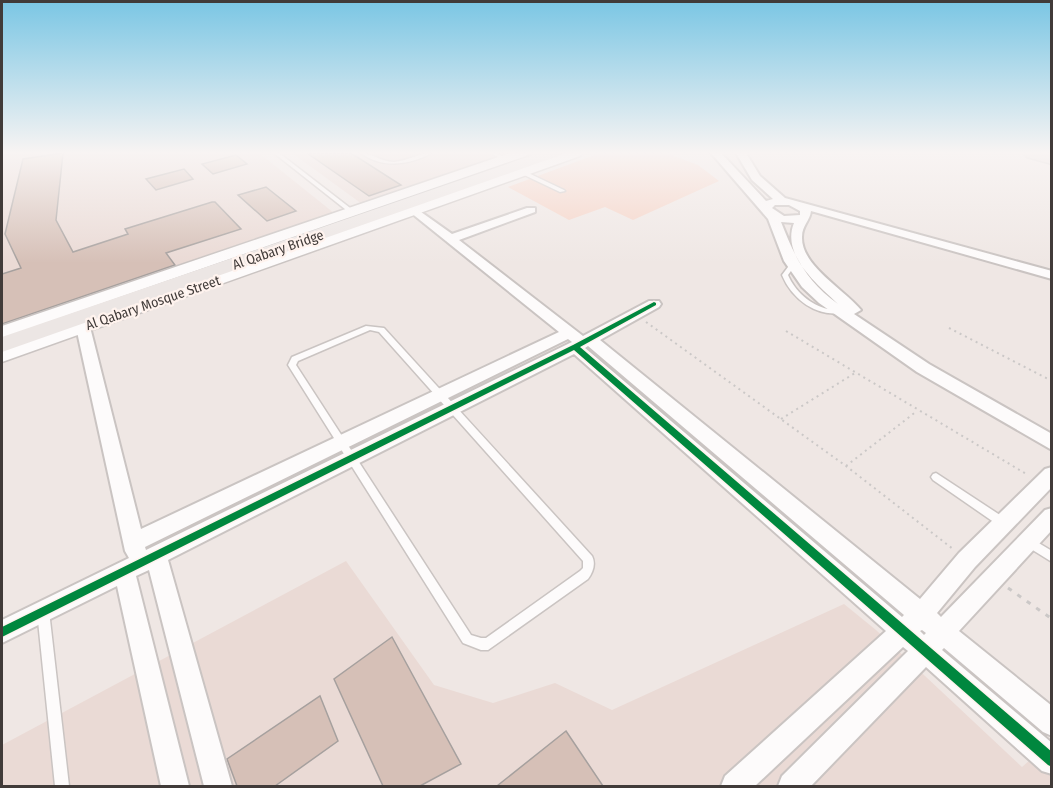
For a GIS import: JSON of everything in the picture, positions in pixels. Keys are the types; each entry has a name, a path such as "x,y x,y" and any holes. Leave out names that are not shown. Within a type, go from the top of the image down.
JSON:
{"main road":[{"name":"Al Qabary Bridge","path":"2,338 431,190"},
{"name":"Al Qabary Bridge","path":"2,345 447,190"}],"street":[{"name":"Al Qabary Mosque Street","path":"2,332 410,190"},
{"name":"Al Qabary Mosque Street","path":"2,356 471,190"},
{"path":"749,190 774,218 783,247 815,292 923,368 1052,443"},
{"path":"769,190 782,201"},
{"path":"767,210 770,203 782,201 796,204 986,261 1052,286"},
{"path":"796,204 806,210 796,235 800,251 833,291 854,310 897,339 1052,431"},
{"path":"414,210 579,341 911,623 925,651 1052,761"},
{"path":"450,239 531,210"},
{"path":"767,210 784,219 804,217 1052,275"},
{"path":"2,632 139,563 346,450 445,401 579,341 654,304"},
{"path":"83,327 139,563 175,786"},
{"path":"134,542 346,450"},
{"path":"735,786 911,623 1002,522 1047,479"},
{"path":"792,786 925,651 1052,516"},
{"path":"139,563 218,786"},
{"path":"911,623 942,632 1052,723"}],"lane":[{"path":"323,190 352,212"},
{"path":"369,328 377,329 588,559 590,565 584,574 488,644 467,639 346,450 292,365 295,359 369,328"},
{"path":"936,477 1002,522"},
{"path":"1028,541 1052,557"},
{"path":"43,611 62,786"}],"path":[{"path":"635,314 846,466 967,560"},
{"path":"949,328 1052,381"},
{"path":"786,331 917,410 1047,479"},
{"path":"780,419 855,373"},
{"path":"846,466 917,410"},
{"path":"993,577 1052,619"}],"shaded area":[{"path":"2,190 305,190 334,213 2,326"},
{"path":"342,190 404,190 362,204"},
{"path":"513,190 700,190 633,220 605,207 569,220"},
{"path":"346,561 434,685 493,703 555,683 612,710 844,604 876,630 1022,767 1031,759 1052,777 1051,786 2,786 2,745"}],"building":[{"path":"16,190 59,190 56,220 73,252 128,234 125,229 212,202 215,202 241,229 166,253 175,265 2,324 2,274 21,268 5,234"},
{"path":"256,190 269,190 296,211 267,221 238,195"},
{"path":"360,190 387,190 369,196"},
{"path":"392,637 461,764 420,786 383,786 334,679"},
{"path":"320,696 338,741 275,786 237,786 227,759"},
{"path":"566,731 603,786 497,786"}],"cycle path":[{"path":"2,632 575,347 654,304"},
{"path":"575,347 1052,761"}]}
